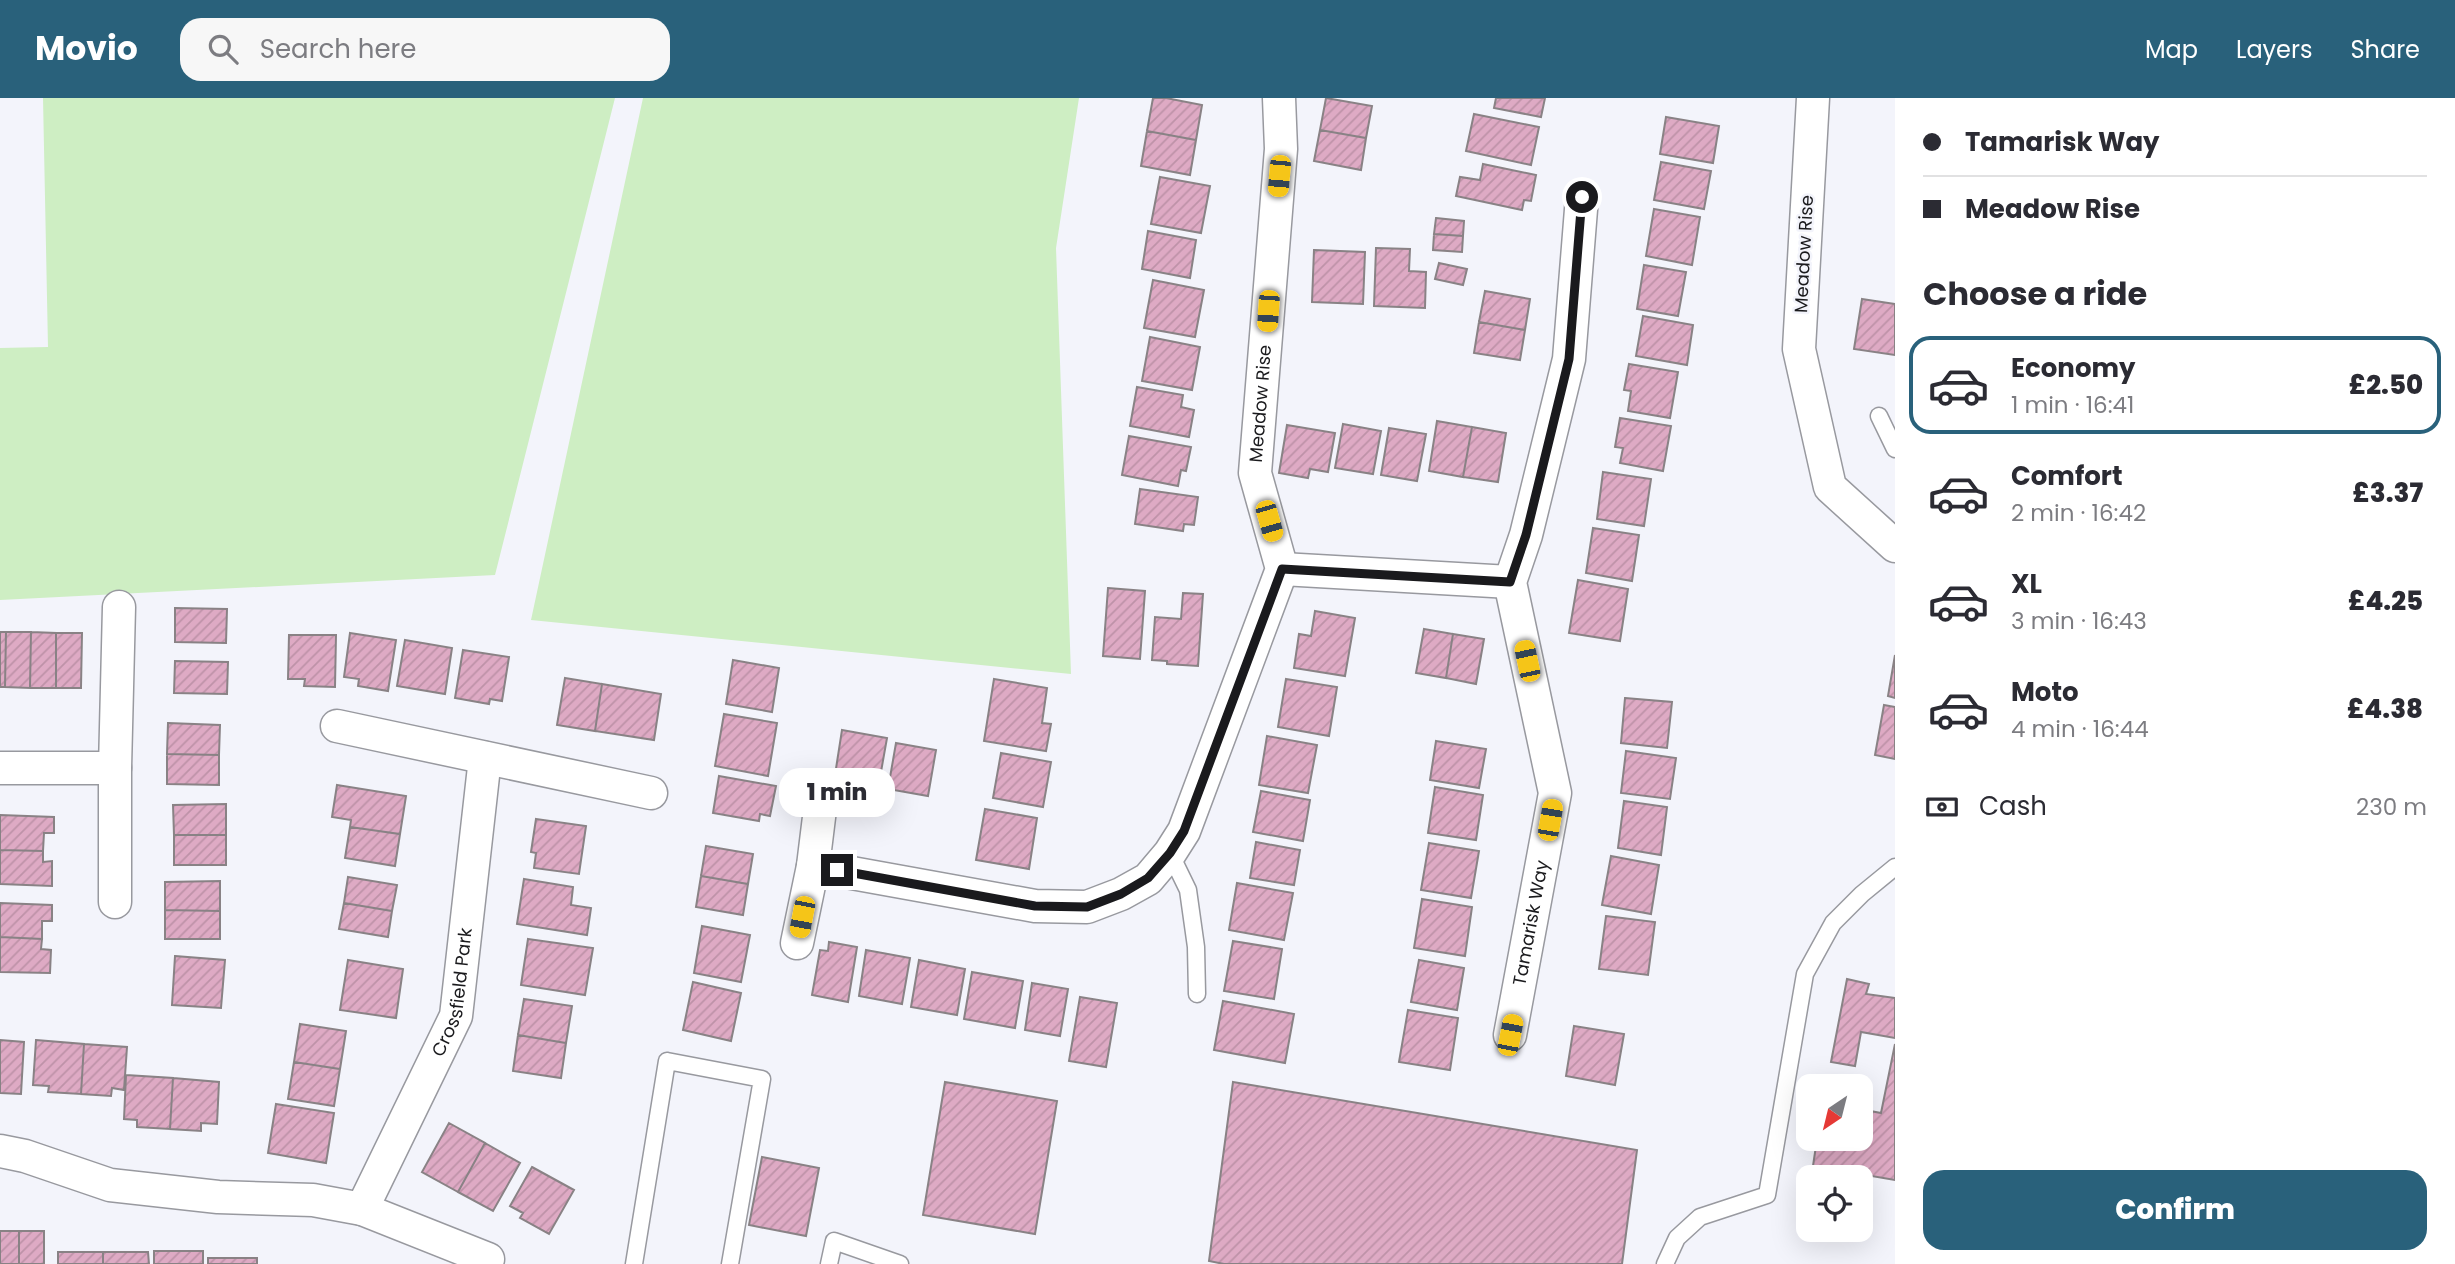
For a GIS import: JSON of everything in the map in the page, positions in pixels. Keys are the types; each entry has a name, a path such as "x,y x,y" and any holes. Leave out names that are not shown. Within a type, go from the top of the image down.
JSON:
{"street":[{"name":"Meadow Rise","path":"1279,98 1281,149 1255,473 1282,569"},
{"name":"Meadow Rise","path":"1813,98 1799,349 1830,486 1895,546"},
{"path":"813,866 1035,906 1087,907 1121,894 1148,878 1170,853 1184,831 1282,569 1510,582 1526,535 1569,359 1582,197"},
{"name":"Tamarisk Way","path":"1510,582 1555,793 1510,1035"},
{"path":"115,902 119,607"},
{"path":"337,726 651,793"},
{"name":"Crossfield Park","path":"362,1209 456,1016 485,758"},
{"path":"0,768 115,768"},
{"path":"797,943 813,866 821,801"},
{"path":"0,1151 25,1156 110,1185 218,1197 313,1200 362,1209 488,1259"}],"lane":[{"path":"1879,416 1895,449"},
{"path":"1170,853 1188,890 1196,947 1197,994"},
{"path":"1665,1264 1677,1238 1700,1217 1766,1195 1805,974 1833,923 1895,867"},
{"path":"634,1264 667,1061 762,1079 730,1264"},
{"path":"829,1264 834,1241 900,1264"}],"green space":[{"path":"43,98 615,98 495,575 0,600 0,348 48,347"},
{"path":"643,98 1079,98 1056,248 1071,674 531,620"}],"building":[{"path":"1153,98 1202,105 1196,140 1147,131"},
{"path":"1326,98 1372,106 1366,138 1320,130"},
{"path":"1496,98 1545,98 1541,117 1494,108"},
{"path":"1474,114 1539,127 1531,165 1466,151"},
{"path":"1666,117 1719,126 1713,163 1660,154"},
{"path":"1320,130 1366,138 1361,170 1314,161"},
{"path":"1147,131 1196,140 1190,175 1141,166"},
{"path":"1661,162 1711,171 1704,209 1654,200"},
{"path":"1483,164 1536,175 1531,201 1524,200 1522,210 1456,196 1460,177 1480,180"},
{"path":"1160,177 1210,186 1201,233 1151,224"},
{"path":"1654,209 1700,217 1692,265 1646,256"},
{"path":"1436,218 1464,221 1463,236 1434,234"},
{"path":"1148,231 1196,240 1190,278 1142,269"},
{"path":"1434,234 1463,236 1462,252 1433,250"},
{"path":"1376,248 1410,249 1409,271 1426,272 1425,308 1374,306"},
{"path":"1314,250 1365,252 1363,304 1312,302"},
{"path":"1439,263 1467,269 1463,285 1435,279"},
{"path":"1644,265 1686,272 1678,316 1637,309"},
{"path":"1153,280 1204,290 1195,337 1144,328"},
{"path":"1485,291 1530,299 1525,330 1479,322"},
{"path":"1862,299 1895,304 1895,355 1854,349"},
{"path":"1643,316 1693,325 1687,365 1636,356"},
{"path":"1479,322 1525,330 1520,360 1474,353"},
{"path":"1150,337 1200,347 1192,390 1142,381"},
{"path":"1629,364 1678,372 1670,418 1628,411 1631,391 1624,390"},
{"path":"1137,387 1183,395 1181,407 1194,410 1189,437 1130,426"},
{"path":"1620,418 1671,426 1663,471 1620,463 1623,448 1615,447"},
{"path":"1437,421 1472,427 1463,477 1429,471"},
{"path":"1343,424 1381,431 1373,474 1335,468"},
{"path":"1287,425 1335,433 1328,472 1310,469 1308,478 1279,473"},
{"path":"1472,427 1506,433 1498,482 1463,477"},
{"path":"1389,428 1426,434 1417,481 1381,475"},
{"path":"1129,436 1191,447 1186,471 1181,470 1178,486 1122,475"},
{"path":"1603,472 1651,479 1644,526 1597,519"},
{"path":"1140,489 1198,497 1194,525 1184,524 1183,531 1135,524"},
{"path":"1593,528 1639,535 1632,581 1586,573"},
{"path":"1578,580 1628,589 1620,641 1569,633"},
{"path":"1108,588 1145,591 1140,659 1103,656"},
{"path":"1183,593 1203,594 1198,666 1152,660 1155,617 1181,619"},
{"path":"175,608 227,609 226,643 175,642"},
{"path":"1315,611 1355,618 1345,676 1294,668 1299,634 1311,636"},
{"path":"1424,629 1453,634 1446,678 1416,673"},
{"path":"0,632 6,632 5,687 0,687"},
{"path":"6,632 31,632 30,688 5,687"},
{"path":"31,632 56,633 56,688 30,688"},
{"path":"56,633 82,633 81,688 56,688"},
{"path":"350,633 396,640 388,691 358,686 359,679 344,677"},
{"path":"1453,634 1484,639 1476,684 1446,678"},
{"path":"289,635 336,635 335,687 304,686 305,679 288,679"},
{"path":"405,640 452,648 445,694 397,686"},
{"path":"463,650 509,657 502,701 490,699 489,704 455,698"},
{"path":"1895,655 1895,698 1888,696"},
{"path":"733,660 779,668 772,712 726,704"},
{"path":"175,661 228,662 227,694 174,693"},
{"path":"565,678 602,684 595,731 557,725"},
{"path":"994,679 1047,688 1042,723 1051,724 1046,751 984,741"},
{"path":"1286,679 1337,687 1329,736 1278,727"},
{"path":"602,684 661,694 654,740 595,731"},
{"path":"1625,698 1672,702 1667,748 1621,743"},
{"path":"1884,705 1895,707 1895,759 1875,755"},
{"path":"724,714 777,723 768,776 715,766"},
{"path":"168,723 220,725 219,755 167,754"},
{"path":"842,730 887,738 879,783 835,775"},
{"path":"1267,736 1317,745 1308,793 1259,785"},
{"path":"1436,741 1486,749 1479,788 1430,780"},
{"path":"896,743 936,750 928,796 888,789"},
{"path":"1626,751 1676,758 1670,799 1621,793"},
{"path":"1001,753 1051,762 1043,807 993,798"},
{"path":"167,754 219,755 219,785 167,784"},
{"path":"719,776 776,786 770,816 760,814 759,821 713,813"},
{"path":"337,785 406,796 400,834 350,827 351,820 332,817"},
{"path":"1435,787 1483,795 1476,840 1428,833"},
{"path":"1261,791 1310,800 1303,841 1253,832"},
{"path":"1624,801 1667,807 1661,855 1618,848"},
{"path":"226,804 226,835 174,835 173,805"},
{"path":"985,809 1037,818 1029,869 976,860"},
{"path":"0,815 54,817 54,833 44,833 43,851 0,850"},
{"path":"536,819 586,826 579,874 534,868 536,853 531,852"},
{"path":"350,827 400,834 395,866 345,858"},
{"path":"174,835 226,835 226,865 174,865"},
{"path":"1256,842 1300,850 1294,885 1250,878"},
{"path":"1429,843 1479,851 1471,898 1421,890"},
{"path":"706,846 753,854 748,884 701,876"},
{"path":"0,850 43,851 43,862 52,861 52,886 0,884"},
{"path":"1611,856 1659,865 1651,914 1602,905"},
{"path":"701,876 748,884 743,915 696,907"},
{"path":"348,877 397,885 392,911 344,903"},
{"path":"524,879 573,887 571,905 591,908 587,935 517,924"},
{"path":"220,881 220,911 165,910 165,882"},
{"path":"1237,883 1293,893 1284,940 1229,930"},
{"path":"1422,899 1472,907 1465,956 1414,948"},
{"path":"0,903 52,905 52,921 42,921 42,939 0,937"},
{"path":"344,903 392,911 388,937 339,929"},
{"path":"165,910 220,911 220,939 165,939"},
{"path":"1606,916 1655,922 1648,975 1599,969"},
{"path":"702,926 750,935 741,982 694,973"},
{"path":"0,937 42,939 41,949 51,950 50,973 0,972"},
{"path":"528,939 593,948 585,995 521,985"},
{"path":"1233,941 1282,949 1274,999 1224,991"},
{"path":"829,942 857,947 848,1002 812,995 820,950 828,951"},
{"path":"866,950 910,958 902,1004 859,996"},
{"path":"175,956 225,960 221,1008 172,1005"},
{"path":"348,960 403,969 396,1018 340,1010"},
{"path":"919,960 965,969 957,1015 911,1007"},
{"path":"1419,960 1464,968 1457,1010 1411,1002"},
{"path":"972,972 1023,981 1015,1028 964,1019"},
{"path":"1847,979 1869,984 1866,994 1895,998 1895,1038 1861,1032 1855,1066 1831,1062"},
{"path":"693,982 741,993 731,1041 683,1030"},
{"path":"1032,983 1068,989 1060,1036 1025,1030"},
{"path":"1080,997 1117,1003 1106,1067 1069,1061"},
{"path":"524,999 572,1006 566,1043 518,1035"},
{"path":"1223,1001 1294,1014 1285,1063 1214,1050"},
{"path":"1408,1010 1458,1018 1450,1070 1399,1062"},
{"path":"300,1024 346,1031 340,1069 294,1062"},
{"path":"1574,1026 1624,1034 1615,1085 1566,1076"},
{"path":"518,1035 566,1043 561,1078 513,1071"},
{"path":"0,1040 24,1042 21,1094 0,1093"},
{"path":"36,1040 84,1044 81,1094 48,1092 49,1086 33,1085"},
{"path":"84,1044 127,1047 124,1090 112,1088 111,1096 81,1094"},
{"path":"1895,1044 1895,1180 1873,1176 1873,1165 1813,1165 1815,1152 1872,1152 1873,1111 1881,1113"},
{"path":"294,1062 340,1069 334,1106 288,1099"},
{"path":"126,1075 173,1078 170,1129 137,1127 137,1120 124,1119"},
{"path":"173,1078 219,1082 217,1124 201,1123 201,1131 170,1129"},
{"path":"945,1082 1057,1101 1035,1234 923,1215"},
{"path":"1233,1082 1637,1150 1622,1264 1224,1264 1209,1261"},
{"path":"276,1104 334,1113 326,1163 268,1153"},
{"path":"449,1123 485,1143 458,1192 422,1172"},
{"path":"485,1143 520,1163 493,1211 458,1192"},
{"path":"762,1157 819,1168 806,1236 749,1225"},
{"path":"532,1167 574,1190 549,1234 520,1218 523,1213 510,1206"},
{"path":"0,1231 19,1231 19,1264 0,1264"},
{"path":"19,1231 44,1231 44,1264 19,1264"},
{"path":"154,1251 203,1251 203,1264 154,1264"},
{"path":"58,1252 103,1252 103,1264 58,1264"},
{"path":"103,1252 148,1252 149,1264 103,1264"},
{"path":"208,1258 257,1258 257,1264 208,1264"}],"route":[{"path":"837,870 1035,906 1087,907 1121,894 1148,878 1170,853 1184,831 1282,569 1510,582 1526,535 1569,359 1582,197"}]}
